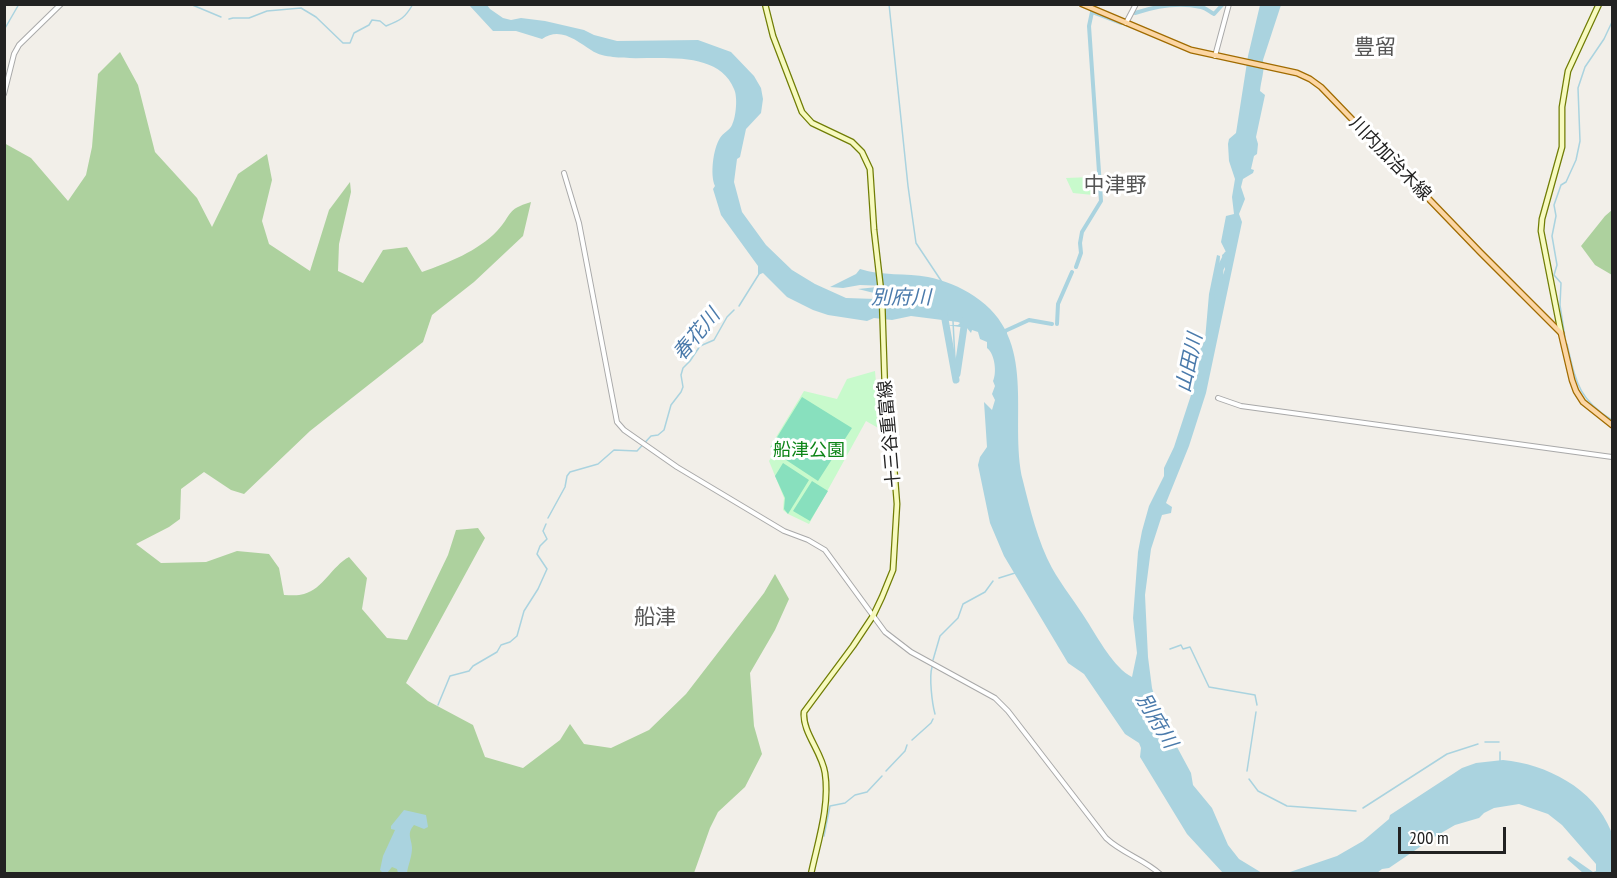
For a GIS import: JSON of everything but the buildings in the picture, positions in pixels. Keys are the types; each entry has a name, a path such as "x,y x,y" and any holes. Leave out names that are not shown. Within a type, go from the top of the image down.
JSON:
{"main road":[{"name":"十三谷重富線","path":"765,4 772,36 802,112 821,128 852,142 868,162 872,181 883,324 885,391 891,428 897,519 893,570 873,616 804,712 804,722 825,773 825,803 811,873"},
{"name":"川内加治木線","path":"1082,4 1191,50 1281,69 1310,79 1321,87 1480,252 1562,333"},
{"path":"1599,4 1568,71 1562,107 1562,147 1542,219 1541,231 1576,391 1582,402 1612,425"}],"street":[{"path":"4,94 18,45 61,4"},
{"path":"1126,23 1136,4"},
{"path":"1215,56 1229,4"},
{"path":"564,173 581,232 617,422 638,442 677,468 784,531 825,550 885,632 900,645 995,698 1020,726 1106,838 1126,854 1160,873"},
{"path":"1218,398 1241,406 1612,457"}],"green space":[{"path":"120,52 138,85 155,152 197,198 212,227 238,174 267,154 272,180 262,221 269,244 310,271 329,210 350,182 351,192 339,244 338,271 363,283 383,250 407,247 422,272 481,245 497,231 513,210 531,202 523,236 474,282 432,315 423,342 310,431 244,494 231,490 204,472 181,489 180,519 136,544 161,563 206,562 237,551 269,554 279,568 284,595 299,595 311,591 349,557 367,578 362,609 387,638 407,640 448,555 456,530 478,528 485,538 406,683 428,701 473,725 485,757 523,768 560,740 570,724 584,744 611,748 649,730 686,694 764,593 775,574 789,599 775,630 750,673 754,726 762,754 745,787 718,812 694,873 5,873 4,143 31,158 68,201 86,175 92,147 98,74"},
{"path":"1092,177 1093,195 1073,193 1066,178"},
{"path":"1612,210 1612,275 1595,265 1581,246"},
{"name":"船津公園","path":"875,371 880,429 866,421 809,524 788,514 783,510 784,498 769,461 774,453 770,447 804,391 837,399 847,379"},
{"path":"802,397 852,428 818,481 774,452 771,447"},
{"path":"783,463 809,480 788,514 784,509 785,498 775,476"},
{"path":"812,481 828,491 810,521 793,511"}],"water":[{"path":"469,5 487,5 503,18 511,20 521,18 545,21 617,41 698,40 731,52 754,76 761,88 763,99 761,113 746,129 740,157 737,159 734,182 742,212 766,245 792,270 815,284 846,298 876,299 874,293 858,289 887,286 830,287 856,274 860,269 877,273 928,277 946,282 974,296 994,314 1007,334 1015,357 1018,381 1019,457 1035,525 1047,558 1107,652 1125,673 1132,677 1137,653 1133,618 1138,552 1142,531 1149,506 1164,476 1164,468 1174,447 1192,392 1198,354 1205,340 1209,294 1217,255 1220,256 1218,289 1225,269 1222,255 1226,252 1221,242 1226,216 1234,214 1232,197 1235,179 1229,161 1228,144 1229,139 1236,133 1248,56 1260,5 1281,5 1263,60 1260,91 1265,95 1256,137 1257,154 1254,156 1251,169 1254,170 1253,173 1243,179 1241,187 1245,199 1239,214 1242,222 1206,393 1189,446 1166,503 1172,507 1171,513 1162,515 1151,549 1145,595 1148,657 1157,705 1167,718 1177,747 1191,773 1193,785 1212,808 1228,845 1239,859 1262,873 1223,873 1187,834 1140,757 1139,743 1125,734 1084,674 1068,663 1004,556 990,523 978,465 987,447 984,402 992,410 995,400 992,394 995,386 993,381 995,373 987,342 980,339 978,332 972,330 971,333 967,328 946,325 958,325 960,323 958,322 911,316 892,320 874,318 867,321 828,315 787,297 763,273 758,275 758,266 721,215 713,189 715,186 713,181 714,155 720,138 732,125 736,102 734,89 725,75 713,67 698,61 681,59 605,56 562,34 549,35 542,39 516,31 493,31"},
{"path":"1503,760 1519,762 1552,773 1567,781 1593,802 1613,836 1612,873 1583,873 1567,859 1570,856 1593,872 1596,871 1596,864 1562,825 1548,814 1519,804 1494,808 1479,818 1455,825 1389,868 1377,873 1287,873 1337,856 1363,841 1389,819 1390,815 1462,768 1476,763"},
{"path":"404,810 426,815 428,827 424,829 414,825 412,828 410,834 412,851 407,873 398,873 397,869 392,867 387,873 383,873 380,870 383,856 395,830 391,829 391,826"}],"waterway":[{"path":"4,30 19,4"},
{"path":"190,4 221,17"},
{"path":"229,19 249,18 267,11 301,8 316,17 343,43 350,43 354,33 369,25 372,20 380,21 386,26 402,18 413,4"},
{"path":"889,4 916,243 942,282"},
{"path":"1135,13 1160,7 1185,5 1203,8 1214,14 1223,4"},
{"path":"1076,267 1081,253 1082,232 1101,201 1089,26 1092,12 1121,23"},
{"path":"1565,337 1560,305 1561,283 1554,275 1557,265 1552,236 1556,216 1554,205 1561,185 1566,182 1576,160 1580,141 1578,88 1585,67 1604,39 1612,22"},
{"path":"4,73 4,82"},
{"name":"山田川","path":"1218,299 1220,269 1227,255"},
{"path":"1057,324 1058,304 1072,272"},
{"name":"春花川","path":"739,306 759,274"},
{"name":"春花川","path":"548,518 565,487 570,472 598,464 614,450 637,451 651,436 658,435 664,430 671,405 683,387 681,375 683,368 700,346 714,340 727,317 734,310"},
{"name":"別府川","path":"942,314 944,314 956,380"},
{"name":"別府川","path":"957,374 965,320"},
{"path":"1005,335 1005,331 1029,320 1052,324"},
{"name":"別府川","path":"953,321 956,380"},
{"path":"1567,344 1580,388 1591,404 1612,420"},
{"name":"春花川","path":"438,705 450,676 469,671 473,666 497,652 501,645 517,636 524,611 547,569 537,554 540,546 547,539 543,531 546,524"},
{"path":"999,578 1015,573"},
{"path":"933,660 940,636 958,618 963,604 985,592 993,581"},
{"path":"1170,649 1181,645 1183,649 1190,647 1209,687 1255,695 1257,705"},
{"path":"932,667 931,690 935,714"},
{"path":"1247,771 1256,712"},
{"path":"912,740 933,719"},
{"path":"1485,742 1499,742"},
{"path":"1363,808 1447,754 1478,744"},
{"path":"886,771 905,751 907,745"},
{"path":"1500,752 1500,761"},
{"path":"824,836 830,806 845,803 855,795 867,792 882,776"},
{"path":"1249,779 1258,791 1287,806 1356,811"}],"district":[{"name":"豊留","path":"1375,48"},
{"name":"中津野","path":"1115,186"},
{"name":"船津","path":"655,618"}]}
